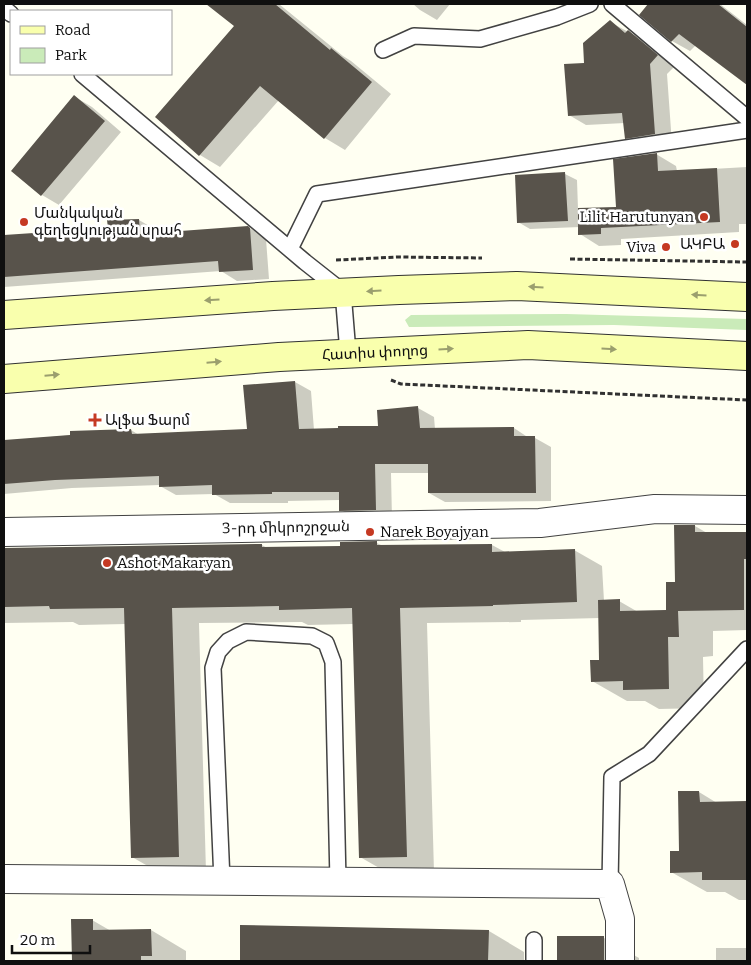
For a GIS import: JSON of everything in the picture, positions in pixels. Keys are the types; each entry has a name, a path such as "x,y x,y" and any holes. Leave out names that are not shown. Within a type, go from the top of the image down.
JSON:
{"main road":[{"path":"4,315 264,296 517,286 747,297"},
{"name":"Հատիս փողոց","path":"4,379 279,357 528,345 747,356"}],"street":[{"name":"3-րդ միկրոշրջան","path":"4,532 540,523 655,509 747,510"},
{"path":"4,879 610,884 620,919 620,961"}],"lane":[{"path":"383,50 414,36 480,39 557,17 590,4"},
{"path":"612,4 747,118"},
{"path":"83,75 343,292 348,353"},
{"path":"290,249 317,194 747,130"},
{"path":"222,881 213,668 218,652 228,641 246,632 312,636 326,643 334,662 338,881"},
{"path":"610,884 612,778 649,754 747,649"},
{"path":"534,940 534,961"}],"path":[{"path":"401,384 747,400"}],"green space":[{"path":"566,314 747,319 747,330 614,325 409,327 405,320 411,315"}],"building":[{"path":"206,4 275,4 372,82 324,139 260,86 199,156 155,117 234,26"},
{"path":"648,4 718,4 747,27 747,85 679,34 671,42 639,15"},
{"path":"610,20 625,33 628,30 658,55 650,64 655,134 625,139 622,113 568,116 564,64 584,63 583,43"},
{"path":"74,95 105,121 41,196 11,171"},
{"path":"657,153 658,171 717,168 720,222 601,228 601,234 578,235 578,208 616,207 613,159"},
{"path":"565,172 568,221 517,223 515,175"},
{"path":"139,219 140,234 248,226 250,228 253,270 219,272 218,261 4,277 4,235 108,228 107,220"},
{"path":"295,381 299,429 338,428 338,426 378,426 377,410 418,406 420,428 514,427 514,436 535,436 536,493 428,493 428,464 375,464 376,510 339,511 339,492 272,492 272,494 212,495 212,485 159,487 159,476 4,484 4,440 70,435 70,431 131,429 132,434 247,429 243,385"},
{"path":"674,525 695,525 695,532 747,532 747,559 744,559 744,610 678,611 679,637 668,637 669,689 623,690 623,681 591,682 590,660 599,660 598,600 620,599 620,611 666,610 666,582 675,582"},
{"path":"377,541 377,545 492,544 492,552 575,549 577,602 400,608 407,857 359,858 352,608 279,610 279,606 172,608 179,857 131,858 124,608 50,609 49,606 4,607 4,548 262,544 262,547 340,546 340,542"},
{"path":"678,791 699,791 700,802 747,801 747,880 702,880 702,872 670,873 670,851 679,851"},
{"path":"71,919 93,919 93,930 151,929 152,956 141,956 141,961 72,961"},
{"path":"240,925 489,930 488,961 240,961"},
{"path":"557,936 604,936 604,961 557,961"}],"place":[{"name":"Lilit Harutunyan","path":"704,217"},
{"name":"Մանկական գեղեցկության սրահ","path":"24,222"},
{"name":"ԱԿԲԱ","path":"735,244"},
{"name":"Viva","path":"666,247"},
{"name":"Ալֆա Ֆարմ","path":"95,420"},
{"name":"Narek Boyajyan","path":"370,532"},
{"name":"Ashot Makaryan","path":"107,563"}]}
